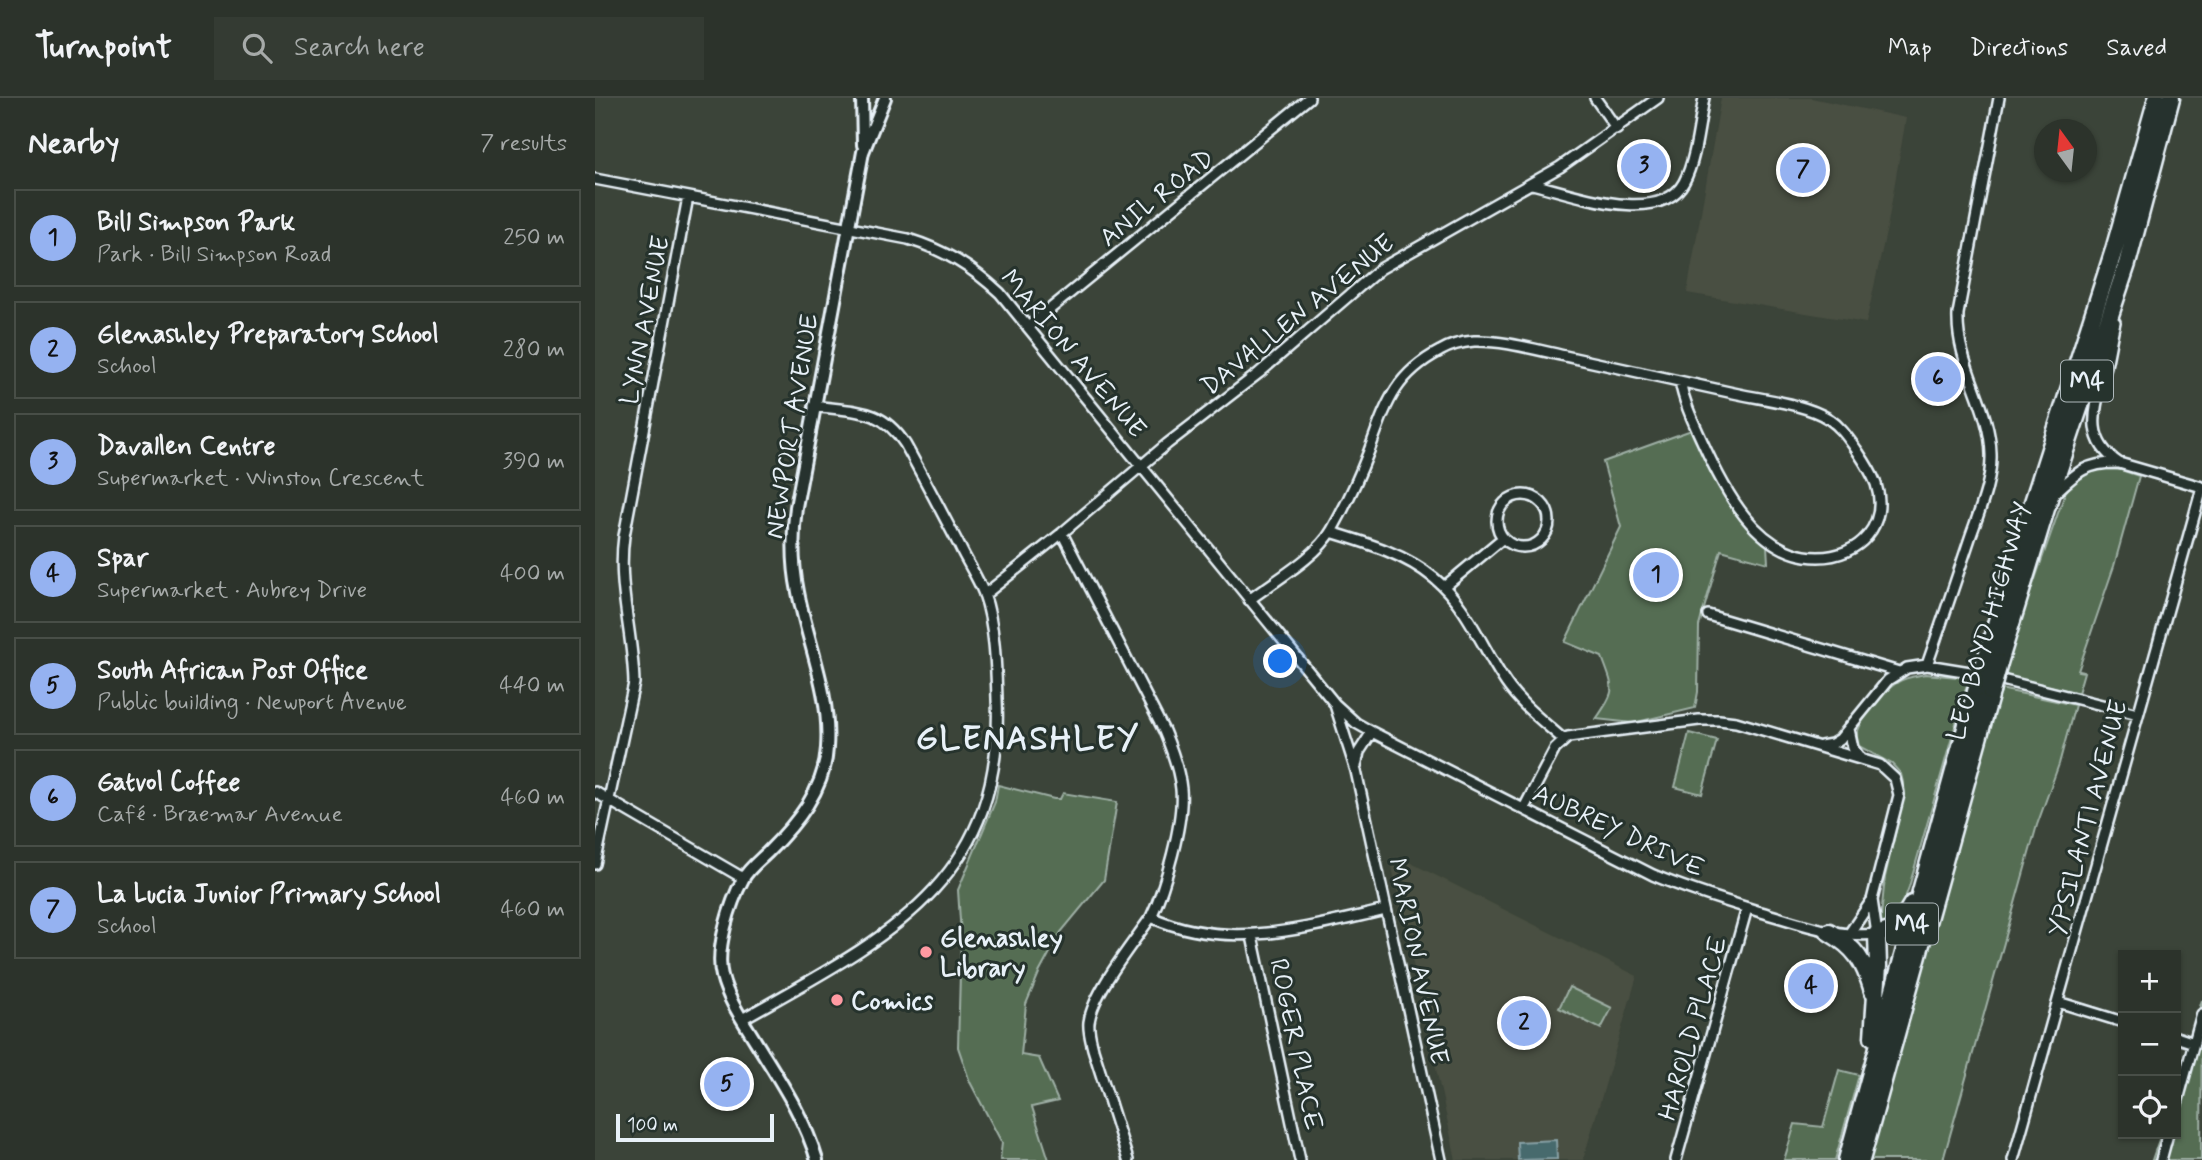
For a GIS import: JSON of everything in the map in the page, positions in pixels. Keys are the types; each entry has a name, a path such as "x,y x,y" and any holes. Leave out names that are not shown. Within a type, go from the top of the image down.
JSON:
{"highway":[{"name":"LEO BOYD HIGHWAY","path":"1993,660 2016,555 2114,250 2157,98"},
{"name":"LEO BOYD HIGHWAY","path":"1847,1160 1922,886 1993,660 2127,264 2171,98"},
{"name":"LEO BOYD HIGHWAY","path":"1861,1160 1984,690"},
{"path":"1864,1101 1875,1021 1877,934 1899,926 1922,886"},
{"path":"1829,932 1847,943 1864,964 1873,991 1875,1021"}],"street":[{"path":"862,98 863,152"},
{"path":"863,152 885,98"},
{"name":"ANIL ROAD","path":"1028,327 1309,98"},
{"path":"1595,98 1617,128"},
{"name":"DAVALLEN AVENUE","path":"984,594 1062,533 1167,444 1259,373 1380,269 1532,184 1658,98"},
{"path":"1927,665 1979,511 1990,468 1989,440 1961,354 1957,329 1999,98"},
{"path":"1532,184 1628,205 1646,205 1665,200 1680,189 1689,173 1702,100"},
{"name":"NEWPORT AVENUE","path":"817,1160 797,1107 743,1019 722,976 720,955 724,928 743,878 792,828 811,799 827,752 825,701 798,593 792,542 814,406 863,152"},
{"name":"MARION AVENUE","path":"595,180 908,239 937,248 982,276 1000,293 1335,704 1356,723"},
{"name":"LYNN AVENUE","path":"595,864 634,683 621,567 624,536 688,197"},
{"path":"2119,463 2099,444 2095,411 2127,264"},
{"path":"1249,600 1316,549 1331,532 1366,458 1388,399 1407,374 1445,348 1474,341 1510,345 1681,381 1812,411 1838,425 1870,469 1877,486 1876,524 1864,541 1844,552 1817,557 1787,549 1756,529 1730,497 1713,467 1686,405 1681,381"},
{"path":"743,1019 895,928 937,888 956,863 972,834 989,793 997,749 995,663 984,594 905,444 894,428 872,415 814,406"},
{"path":"2049,499 2085,467 2106,463 2119,463 2202,487"},
{"name":"YPSILANTI AVENUE","path":"2013,1160 2202,487"},
{"path":"1525,495 1543,504 1549,523 1540,541 1521,547 1503,538 1497,519 1506,501 1525,495"},
{"path":"1331,532 1400,557 1420,568 1444,587 1467,615 1509,687 1530,711 1564,740"},
{"path":"1062,533 1164,731 1175,758 1181,790 1179,823 1163,886 1151,917 1096,1000 1089,1021 1093,1049 1128,1160"},
{"path":"1444,587 1503,538"},
{"path":"1708,615 1899,672"},
{"path":"1819,746 1836,742 1881,687 1899,672 1927,665 1971,672 2138,714"},
{"name":"MARION AVENUE","path":"1335,704 1356,771 1441,1160"},
{"path":"1524,808 1555,748 1564,740 1602,732 1699,720 1736,722 1886,768 1895,779 1899,794 1872,901 1849,934"},
{"name":"AUBREY DRIVE","path":"1356,723 1671,882 1829,932 1877,934"},
{"path":"1849,729 1853,748 1861,759"},
{"path":"1356,771 1359,752 1372,732"},
{"path":"595,792 743,878"},
{"path":"1872,901 1877,934"},
{"name":"HAROLD PLACE","path":"1676,1160 1747,908"},
{"path":"1151,917 1188,929 1252,936 1275,934 1386,910"},
{"name":"ROGER PLACE","path":"1252,936 1300,1160"},
{"path":"2058,1002 2118,1020"},
{"path":"2181,1089 2202,1014"},
{"path":"2181,1039 2194,1043"},
{"path":"2161,1160 2167,1139"}],"shaded area":[{"path":"1721,98 1811,98 1906,118 1888,223 1866,323 1687,293"},
{"path":"1399,857 1637,976 1583,1160 1456,1160 1390,858"}],"green space":[{"path":"1697,428 1743,514 1767,545 1768,563 1721,550 1699,626 1698,692 1695,708 1633,723 1596,719 1611,689 1602,657 1565,642 1621,527 1603,462"},
{"path":"2100,469 2121,470 2139,476 2114,566 2078,671 2084,672 2078,693 2004,675 2065,493 2080,477"},
{"path":"1925,674 1969,678 1905,899 1896,918 1880,926 1885,877 1905,791 1901,774 1892,764 1857,745 1856,738 1863,720 1884,693 1901,680"},
{"path":"2000,689 2075,705 2059,764 2037,825 1943,1160 1869,1160"},
{"path":"1689,733 1717,740 1702,794 1675,787"},
{"path":"998,785 1054,799 1060,799 1063,793 1117,802 1104,880 1061,932 1026,1004 1021,1055 1039,1058 1058,1101 1032,1107 1049,1160 1000,1160 1002,1143 970,1082 958,1047 961,936 958,890 995,802"},
{"path":"1569,987 1612,1008 1601,1029 1559,1008"},
{"path":"2202,1000 2201,1160 2152,1160 2159,1139 2181,1139 2181,1069"},
{"path":"1839,1070 1859,1075 1835,1160 1784,1160 1795,1124 1823,1127"}],"water":[{"path":"1556,1140 1557,1159 1518,1160 1517,1142"}],"place":[{"name":"Davallen Centre","path":"1644,166"},
{"name":"La Lucia Junior Primary School","path":"1803,170"},
{"name":"Gatvol Coffee","path":"1938,379"},
{"name":"Bill Simpson Park","path":"1656,575"},
{"name":"Glenashley Library","path":"926,952"},
{"name":"Spar","path":"1811,986"},
{"name":"Comics","path":"837,1000"},
{"name":"Glenashley Preparatory School","path":"1524,1023"},
{"name":"South African Post Office","path":"727,1084"}],"district":[{"name":"GLENASHLEY","path":"1028,737"}]}
